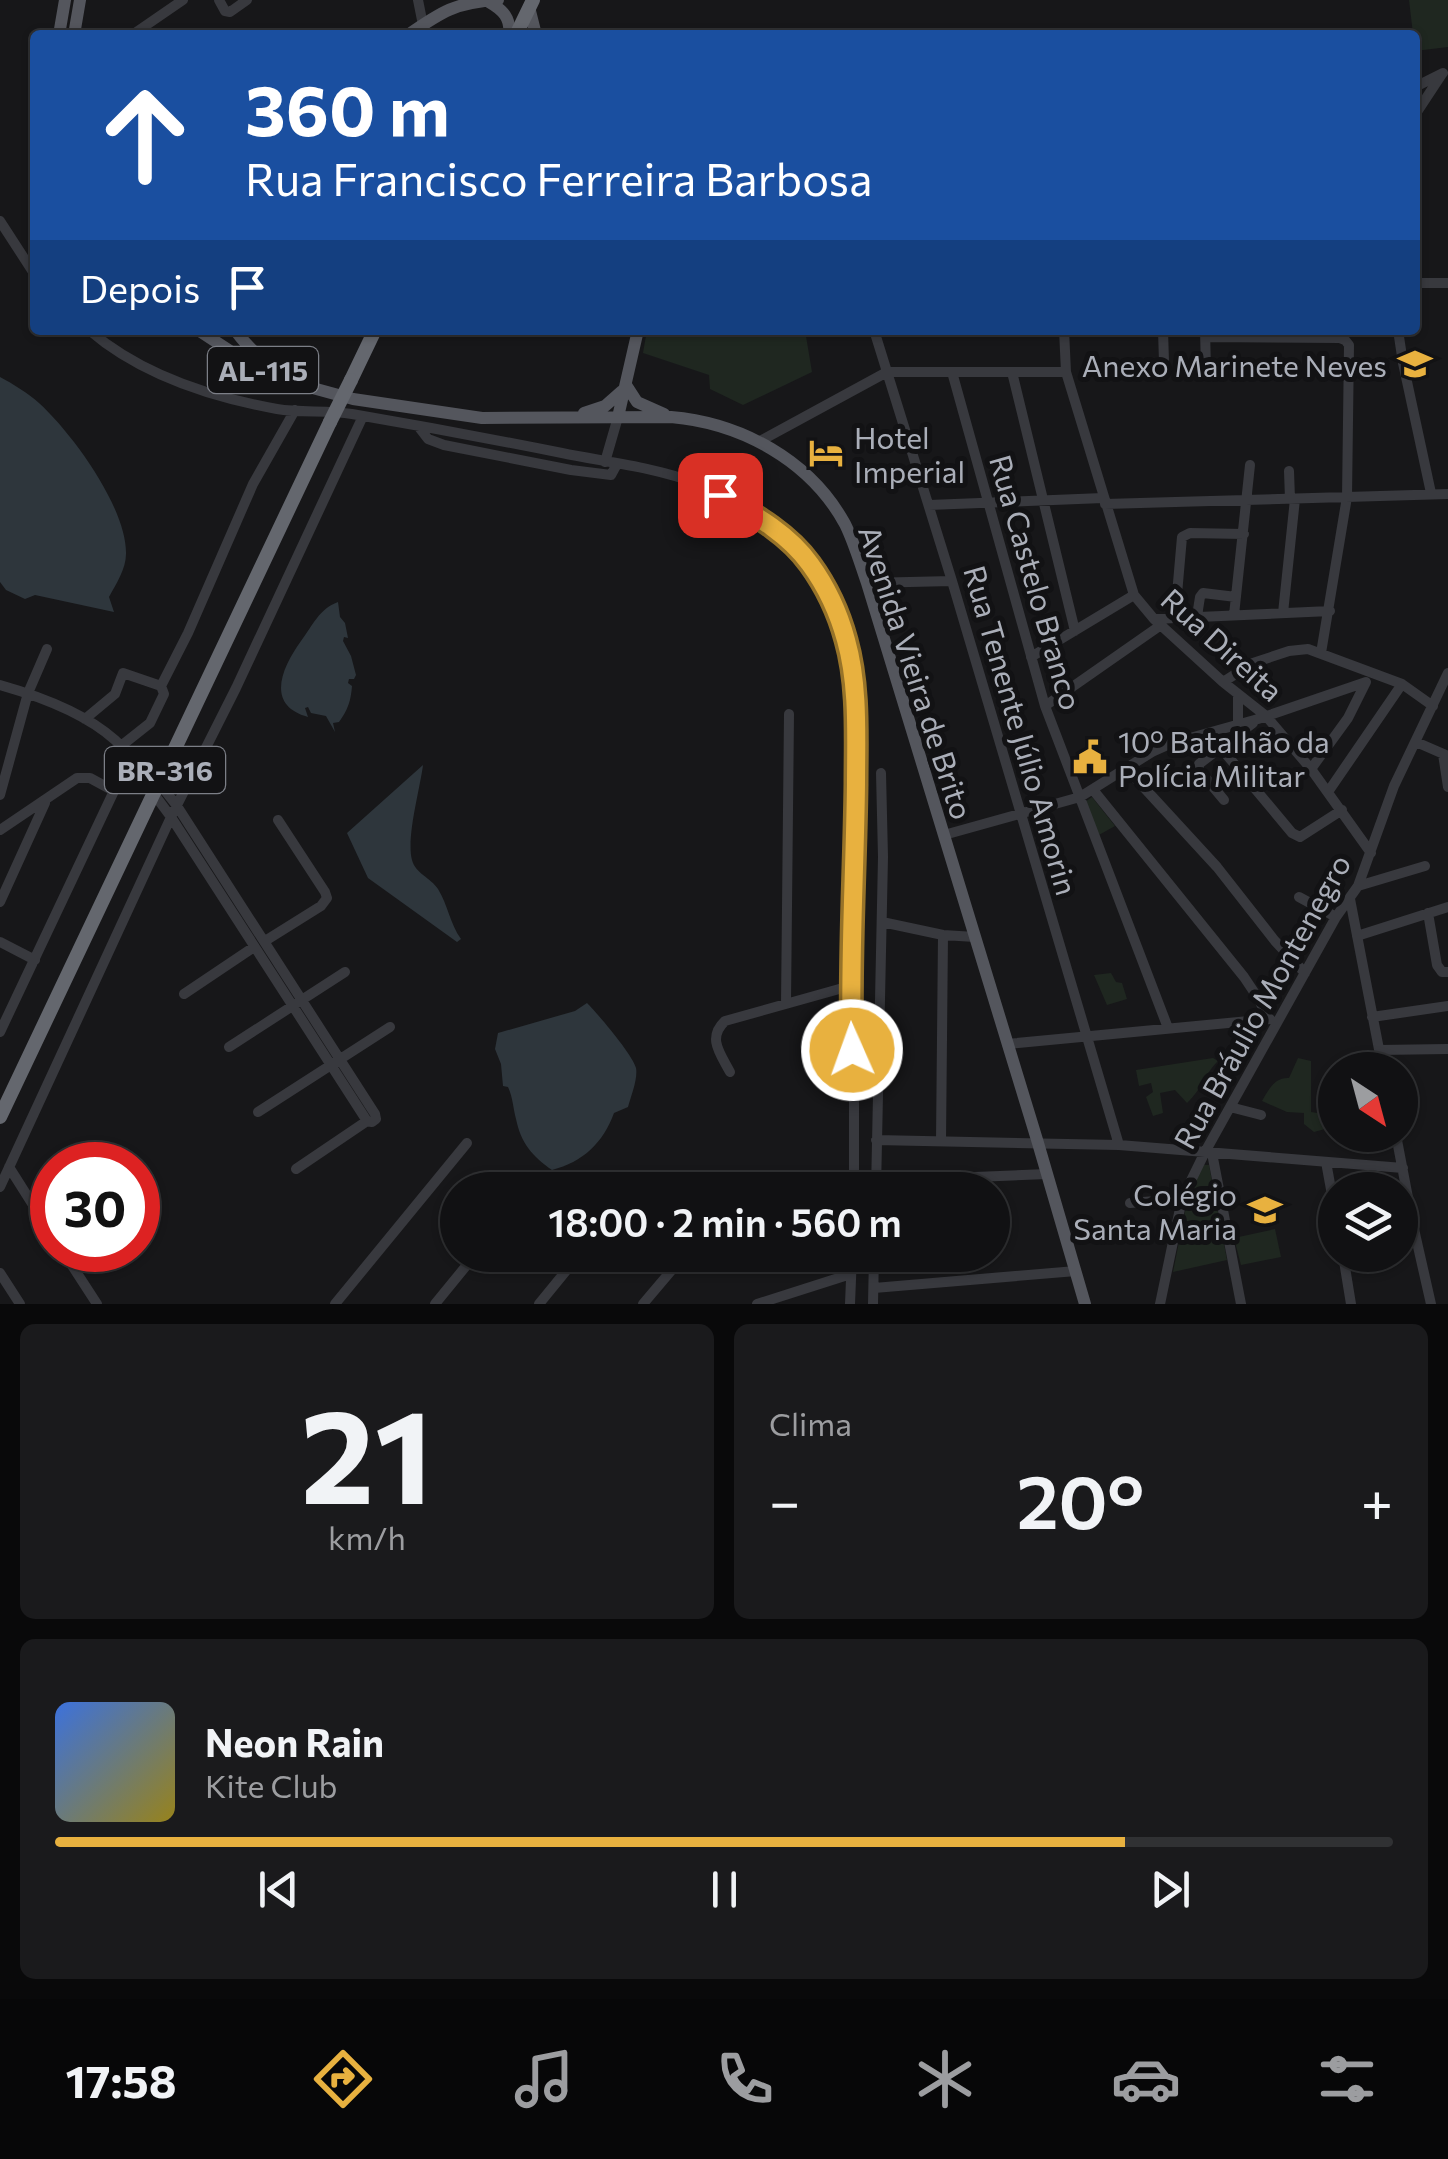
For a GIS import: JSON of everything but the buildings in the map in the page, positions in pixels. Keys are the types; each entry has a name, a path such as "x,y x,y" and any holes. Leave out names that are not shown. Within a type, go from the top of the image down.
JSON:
{"highway":[{"path":"515,30 531,4"},
{"name":"BR-316","path":"0,1117 373,335"}],"main road":[{"path":"61,30 65,0"},
{"path":"75,30 80,0"},
{"path":"486,0 503,11 511,30"},
{"path":"415,30 460,4 498,0"},
{"path":"531,4 535,30"},
{"name":"AL-115","path":"206,335 253,366 335,396"},
{"path":"240,335 276,369 335,396"},
{"path":"618,417 637,335"},
{"path":"626,384 637,402 670,417"},
{"path":"567,418 605,406 626,384"},
{"name":"Avenida Vieira de Brito","path":"335,396 482,418 700,420 760,441 794,464 828,498 849,532 867,583 1085,1304"}],"street":[{"path":"139,30 183,0"},
{"path":"219,0 225,11 230,12 247,0"},
{"path":"418,0 423,24"},
{"path":"1420,84 1445,72"},
{"path":"1420,107 1445,72"},
{"path":"0,220 30,267"},
{"path":"1420,283 1448,283"},
{"path":"96,335 140,364 205,392 279,409 350,414 418,426 428,439 444,446 571,470 611,475 618,417"},
{"name":"Rua Tenente Júlio Amorin","path":"876,335 1119,1145"},
{"name":"Rua Direita","path":"1064,335 1066,372 1134,595 1157,622 1238,695 1311,769 1371,853"},
{"path":"1163,335 1164,362"},
{"path":"1206,335 1206,369"},
{"path":"1299,335 1344,340 1350,356 1347,496 1321,653"},
{"path":"1399,335 1431,492"},
{"path":"760,441 887,372 1066,372"},
{"name":"Rua Castelo Branco","path":"952,372 1045,706 1168,1028"},
{"path":"1012,372 1075,630"},
{"path":"121,746 154,718 164,694 161,686 253,484 295,410"},
{"path":"0,1187 363,416"},
{"path":"611,463 696,483 760,518 808,561 841,624 851,663 856,735 850,986 854,1172"},
{"path":"1234,615 1250,465"},
{"path":"1283,613 1293,499 1289,471"},
{"path":"929,505 1448,494"},
{"path":"1175,618 1182,537 1190,533 1244,534"},
{"path":"867,583 952,581"},
{"path":"1196,616 1203,593 1236,597"},
{"path":"1031,657 1134,595"},
{"path":"1045,706 1157,622 1196,616 1330,611"},
{"path":"1223,682 1252,663 1308,649 1367,677 1402,684 1434,706"},
{"path":"0,795 28,693 47,650"},
{"path":"85,719 115,694 123,673 161,686"},
{"name":"Rua Bráulio Montenegro","path":"1160,1304 1182,1199 1209,1153 1273,1019 1358,886 1394,786 1448,673"},
{"path":"944,835 1080,798 1172,743 1262,718 1367,677"},
{"path":"1311,769 1348,718 1367,677"},
{"path":"0,684 85,719 121,746 174,812 371,1117 296,1170"},
{"path":"1328,792 1402,684"},
{"path":"1238,695 1238,724"},
{"path":"786,1004 789,714"},
{"path":"1224,800 1198,768 1199,764 1262,718"},
{"path":"1416,742 1445,755 1448,787"},
{"path":"1221,748 1300,837 1342,810"},
{"path":"0,1032 114,791 138,767 166,768"},
{"path":"1126,768 1217,867 1275,941 1305,972"},
{"path":"876,1172 884,857 881,774"},
{"path":"0,830 84,777 114,791"},
{"path":"1094,791 1244,977 1273,1019"},
{"path":"0,902 46,800"},
{"path":"184,994 321,906 327,898 278,820"},
{"path":"1358,886 1425,866"},
{"path":"1299,897 1336,916"},
{"path":"1350,899 1379,1050 1448,1050"},
{"path":"1357,936 1448,907"},
{"path":"1428,913 1437,965 1445,972"},
{"path":"882,922 975,938"},
{"path":"941,1141 944,935"},
{"path":"0,942 34,960"},
{"path":"228,1047 345,972"},
{"path":"730,1072 715,1042 717,1029 726,1021 850,986"},
{"path":"1372,1017 1448,1006"},
{"path":"1008,1044 1273,1019"},
{"path":"258,1112 390,1027"},
{"path":"1230,1106 1261,1114"},
{"path":"876,1140 1119,1145 1403,1168"},
{"path":"338,1303 467,1143"},
{"path":"1400,1152 1431,1304"},
{"path":"1209,1153 1241,1304"},
{"path":"1326,1162 1328,1172"},
{"path":"8,1167 30,1201"},
{"path":"1010,1177 1047,1174"},
{"path":"1130,1202 1182,1199"},
{"path":"874,1288 1076,1271"},
{"path":"76,1272 97,1304"},
{"path":"435,1304 461,1272"},
{"path":"539,1304 564,1272"},
{"path":"643,1304 668,1272"},
{"path":"873,1304 874,1272"},
{"path":"1345,1272 1351,1304"},
{"path":"0,1273 20,1304"},
{"path":"757,1304 850,1274 850,1304"}],"shaded area":[{"path":"1409,0 1448,0 1448,47 1420,50 1420,30 1413,30"},
{"path":"646,335 806,335 812,372 743,405 710,389 709,375 643,353"},
{"path":"0,377 52,416 108,494 124,536 126,554 109,597 114,612 35,595 25,599 6,590 0,582"},
{"path":"338,602 348,638 343,641 356,675 349,679 350,700 339,722 333,723 335,732 326,716 311,713 308,707 308,717 286,704 281,684 288,662 313,623"},
{"path":"423,765 412,827 412,860 441,895 461,939 457,942 368,878 347,833"},
{"path":"1092,797 1115,826 1097,836 1085,802"},
{"path":"1111,973 1116,982 1122,983 1127,999 1107,1005 1094,975"},
{"path":"587,1003 633,1062 635,1082 628,1107 614,1113 590,1150 552,1170 533,1154 518,1128 495,1049 498,1033 575,1011"},
{"path":"1213,1058 1218,1061 1187,1103 1175,1090 1160,1093 1163,1113 1153,1116 1146,1097 1153,1092 1151,1083 1139,1086 1136,1070"},
{"path":"1298,1058 1311,1061 1311,1112 1318,1113 1318,1131 1304,1124 1304,1113 1287,1112 1262,1101 1276,1082 1289,1078"},
{"path":"1204,1165 1209,1165 1227,1260 1173,1272 1189,1192"},
{"path":"1275,1229 1281,1257 1241,1265 1234,1238"}],"place":[{"name":"Anexo Marinete Neves","path":"1415,364"},
{"name":"Hotel Imperial","path":"826,453"},
{"name":"10º Batalhão da Polícia Militar","path":"1090,757"},
{"name":"Colégio Santa Maria","path":"1265,1210"}],"route":[{"path":"720,495 778,531 808,561 846,639 856,735 852,1050"}]}
